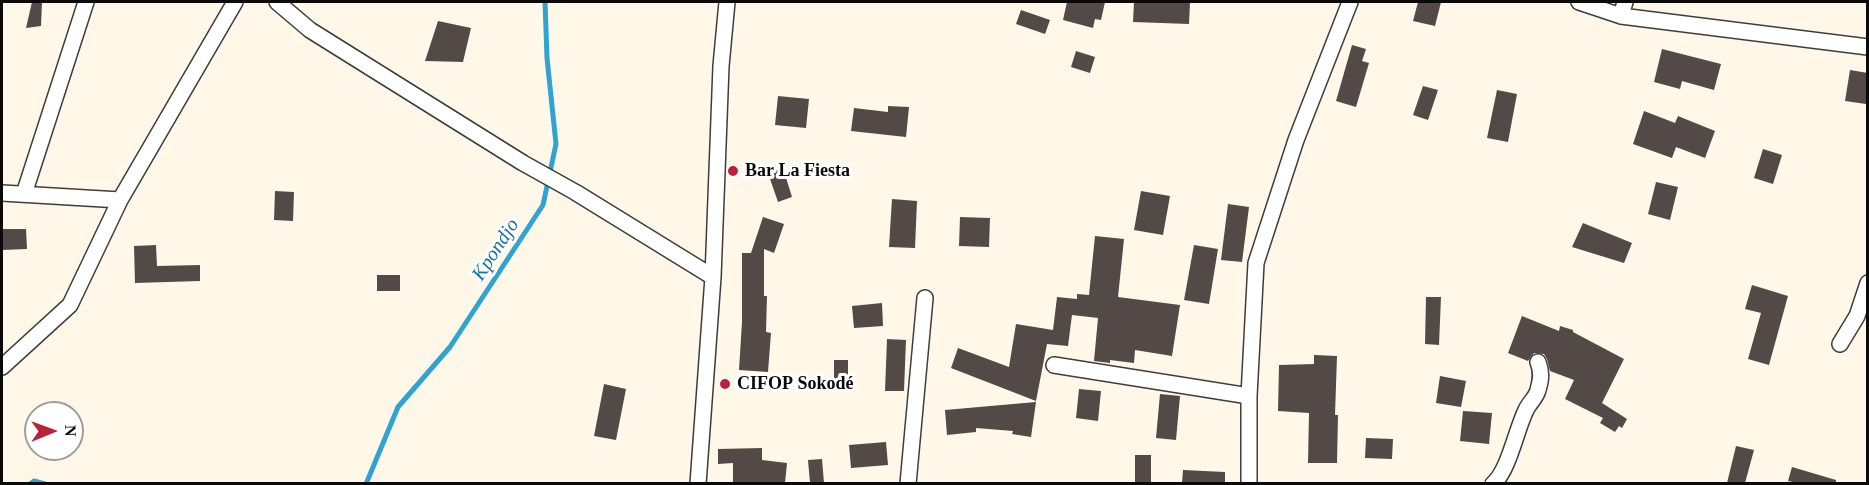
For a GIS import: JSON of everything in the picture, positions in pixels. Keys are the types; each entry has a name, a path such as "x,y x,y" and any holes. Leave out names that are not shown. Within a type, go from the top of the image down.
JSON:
{"street":[{"path":"24,194 86,2"},
{"path":"2,367 70,305 120,200 236,2"},
{"path":"277,2 310,30 523,163 713,277"},
{"path":"698,483 713,277 721,78 727,2"},
{"path":"1249,483 1249,396 1256,263 1296,140 1350,2"},
{"path":"1579,2 1868,46"},
{"path":"2,193 120,200"},
{"path":"1840,344 1857,316 1867,285"},
{"path":"908,483 925,298"},
{"path":"1493,483 1499,478 1527,407 1537,394 1541,370 1538,362"},
{"path":"1054,365 1249,396"}],"building":[{"path":"32,2 42,2 41,26 26,28"},
{"path":"1067,2 1105,2 1101,20 1095,19 1093,28 1063,20"},
{"path":"1134,2 1190,2 1189,24 1133,22"},
{"path":"1418,2 1441,2 1435,26 1413,21"},
{"path":"1021,10 1050,20 1045,34 1016,24"},
{"path":"438,21 471,28 463,62 425,61"},
{"path":"1352,45 1366,49 1362,61 1369,63 1356,107 1336,101"},
{"path":"1662,49 1721,64 1714,90 1682,81 1680,89 1654,82"},
{"path":"1076,51 1095,57 1090,73 1071,67"},
{"path":"1850,70 1868,73 1866,104 1845,101"},
{"path":"1423,86 1438,90 1428,120 1413,115"},
{"path":"1497,90 1517,94 1508,142 1487,138"},
{"path":"778,96 809,99 806,128 775,125"},
{"path":"888,106 909,107 906,137 851,131 854,108 888,112"},
{"path":"1644,111 1675,123 1678,116 1715,131 1705,158 1676,147 1672,158 1633,144"},
{"path":"1763,149 1782,155 1773,184 1754,178"},
{"path":"783,168 792,197 778,202 768,173"},
{"path":"1656,182 1678,187 1670,220 1648,214"},
{"path":"275,191 294,192 293,221 274,220"},
{"path":"1141,191 1170,196 1163,235 1134,230"},
{"path":"892,199 917,201 915,248 889,247"},
{"path":"1228,204 1249,207 1242,262 1221,260"},
{"path":"763,217 784,224 774,253 764,249 764,296 767,296 766,332 771,333 768,372 739,370 742,253 751,253"},
{"path":"960,217 990,218 989,247 959,246"},
{"path":"1583,223 1632,243 1624,263 1572,247"},
{"path":"2,229 26,229 27,249 2,250"},
{"path":"1095,236 1124,239 1118,297 1180,305 1172,356 1135,350 1134,363 1094,361 1098,318 1072,315 1068,346 1047,344 1036,401 951,368 958,348 1009,367 1016,324 1053,330 1057,297 1077,299 1077,294 1089,295"},
{"path":"156,245 157,266 200,265 200,281 135,283 134,246"},
{"path":"1194,245 1218,249 1209,304 1184,300"},
{"path":"377,275 400,275 400,291 377,291"},
{"path":"1752,285 1788,296 1769,365 1748,359 1761,313 1745,309"},
{"path":"1426,297 1441,297 1439,345 1425,344"},
{"path":"882,303 883,326 854,328 852,306"},
{"path":"1522,316 1559,331 1560,326 1573,330 1624,359 1602,403 1627,419 1622,428 1619,426 1615,432 1600,423 1603,418 1565,399 1574,380 1550,371 1544,354 1534,353 1528,361 1508,353"},
{"path":"887,339 906,340 904,391 885,391"},
{"path":"1314,355 1337,356 1335,415 1338,415 1337,463 1308,463 1309,413 1278,411 1279,365 1314,364"},
{"path":"834,360 848,360 848,385 834,385"},
{"path":"1440,376 1466,381 1461,407 1436,403"},
{"path":"604,384 626,389 616,440 594,436"},
{"path":"1079,389 1101,391 1098,421 1076,418"},
{"path":"1160,394 1180,396 1176,440 1156,438"},
{"path":"1036,402 1031,437 1012,434 1013,431 976,428 976,432 947,435 945,410"},
{"path":"1463,411 1492,413 1489,444 1460,441"},
{"path":"1366,438 1393,439 1392,459 1365,458"},
{"path":"886,442 888,465 851,468 849,445"},
{"path":"1736,446 1754,450 1745,483 1727,483"},
{"path":"762,448 762,460 787,463 785,483 733,483 733,463 718,464 718,449"},
{"path":"1135,455 1151,455 1151,483 1135,483"},
{"path":"822,459 824,483 810,483 808,460"},
{"path":"1792,467 1836,480 1836,483 1788,481"},
{"path":"1183,470 1225,472 1225,483 1182,483"}],"waterway":[{"name":"Kpondjo","path":"366,484 398,407 450,347 543,205 556,144 547,58 545,2"},
{"name":"Kpondjo","path":"30,484 34,481 45,484"}],"place":[{"name":"Bar La Fiesta","path":"733,171"},
{"name":"CIFOP Sokodé","path":"725,384"}]}
